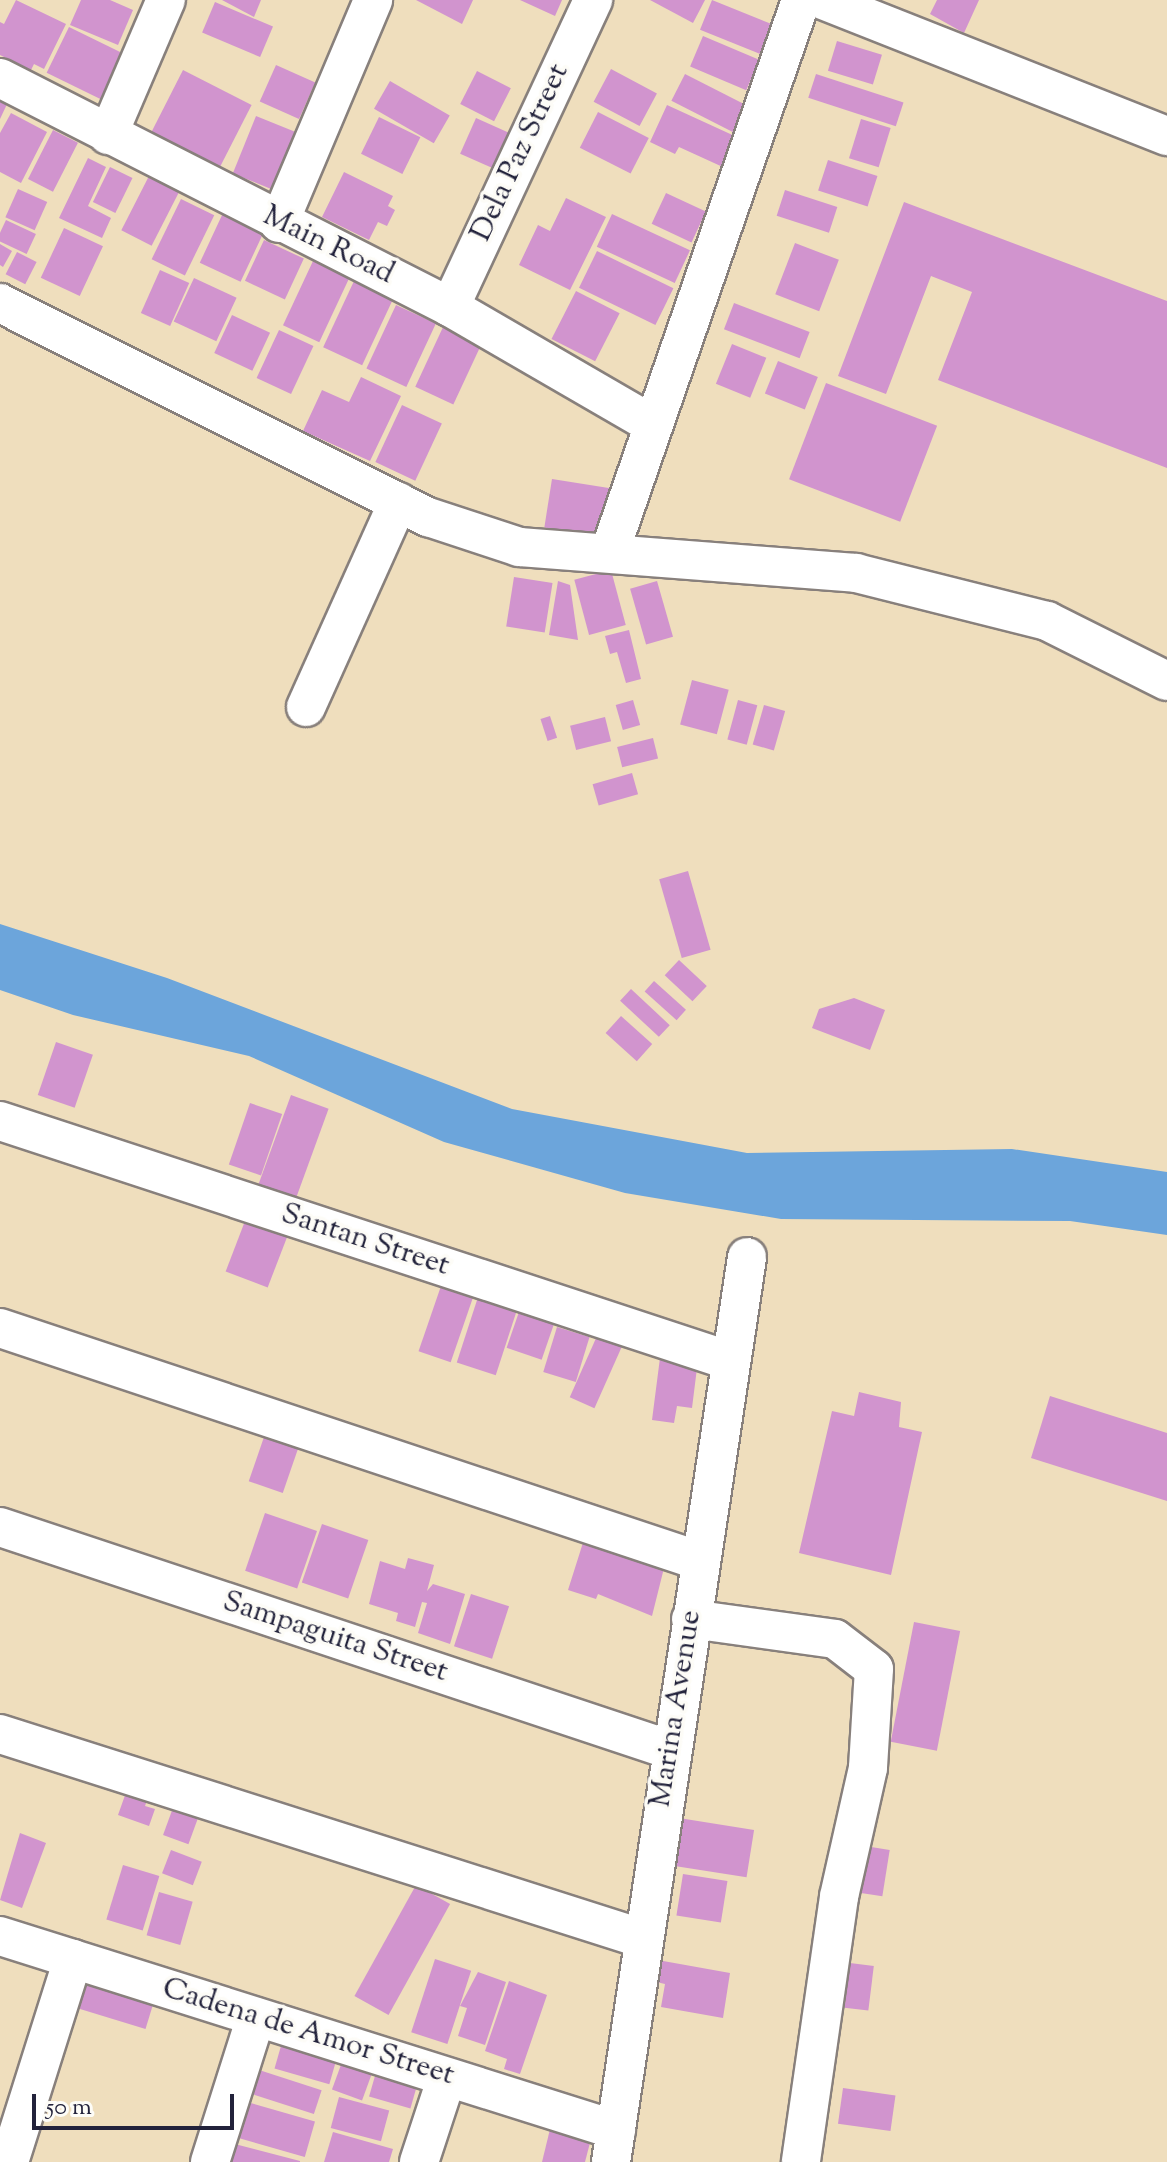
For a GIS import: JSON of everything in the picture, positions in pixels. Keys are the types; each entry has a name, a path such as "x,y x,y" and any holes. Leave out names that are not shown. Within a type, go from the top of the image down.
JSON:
{"street":[{"path":"108,135 166,0"},
{"path":"279,223 373,0"},
{"name":"Dela Paz Street","path":"450,307 593,0"},
{"path":"610,551 650,423 801,0"},
{"path":"823,0 1167,136"},
{"name":"Main Road","path":"0,78 279,223 450,307 650,423"},
{"path":"0,303 398,502 519,547 610,551 856,573 1047,621 1167,681"},
{"path":"306,707 398,502"},
{"name":"Santan Street","path":"0,1121 731,1361"},
{"name":"Marina Avenue","path":"614,2146 747,1257"},
{"path":"0,1328 700,1561"},
{"name":"Sampaguita Street","path":"0,1527 671,1750"},
{"path":"691,1619 835,1639 874,1669 868,1768 839,1897 801,2162"},
{"path":"0,1734 644,1939"},
{"name":"Cadena de Amor Street","path":"0,1936 447,2077 614,2146"},
{"path":"9,2162 73,1959"},
{"path":"210,2162 256,2017"},
{"path":"419,2162 447,2077"}],"water":[{"path":"0,924 167,978 512,1109 747,1153 1012,1149 1167,1172 1167,1235 1070,1221 781,1219 625,1193 444,1142 249,1056 73,1015 0,990"}],"building":[{"path":"16,0 66,24 44,69 34,64 31,70 0,55 0,22 4,24"},
{"path":"81,0 110,0 133,10 118,45 70,25"},
{"path":"222,0 261,0 254,17"},
{"path":"416,0 473,0 462,24"},
{"path":"520,0 562,0 555,16"},
{"path":"650,0 705,0 693,23"},
{"path":"712,0 776,26 764,56 700,30"},
{"path":"937,0 979,0 964,33 930,14"},
{"path":"215,2 273,27 260,57 202,32"},
{"path":"69,27 125,54 102,100 47,73"},
{"path":"703,36 759,60 746,90 690,66"},
{"path":"837,41 882,55 873,84 828,71"},
{"path":"276,65 315,82 299,119 260,102"},
{"path":"611,69 657,93 640,126 594,102"},
{"path":"183,70 252,105 219,169 150,134"},
{"path":"477,71 511,88 494,121 460,104"},
{"path":"685,74 747,106 734,133 671,101"},
{"path":"816,74 903,102 896,126 808,98"},
{"path":"390,81 450,115 434,143 374,109"},
{"path":"0,98 8,102 0,119"},
{"path":"667,105 739,138 725,168 679,147 675,154 650,142"},
{"path":"598,112 649,138 631,174 580,148"},
{"path":"11,113 47,132 21,183 0,172 0,133"},
{"path":"256,116 295,132 272,189 233,173"},
{"path":"379,117 420,137 402,174 361,154"},
{"path":"476,118 512,134 496,169 460,154"},
{"path":"861,119 891,128 879,167 849,158"},
{"path":"53,130 78,143 53,192 28,179"},
{"path":"88,158 106,167 88,206 111,218 102,238 59,218"},
{"path":"828,160 877,176 868,207 818,190"},
{"path":"110,167 132,178 115,213 93,202"},
{"path":"344,172 393,196 388,206 395,210 387,226 378,222 369,240 322,217"},
{"path":"149,176 179,191 152,246 121,230"},
{"path":"18,189 47,202 35,230 5,217"},
{"path":"785,190 837,207 829,233 777,216"},
{"path":"666,193 706,212 692,242 652,224"},
{"path":"566,198 606,217 570,290 519,265 538,225 550,231"},
{"path":"181,199 214,215 185,275 152,259"},
{"path":"904,202 1167,301 1167,468 938,380 972,292 931,276 886,394 838,376"},
{"path":"223,213 264,232 241,282 200,263"},
{"path":"612,214 690,250 675,283 597,247"},
{"path":"6,220 36,234 27,254 0,241"},
{"path":"64,228 103,246 80,296 41,278"},
{"path":"264,240 304,259 285,299 245,281"},
{"path":"795,243 839,260 819,311 775,294"},
{"path":"0,244 12,251 3,267 0,265"},
{"path":"597,251 673,288 655,325 579,288"},
{"path":"17,252 37,262 25,284 6,274"},
{"path":"313,261 349,278 319,342 283,325"},
{"path":"160,270 189,283 170,326 141,313"},
{"path":"194,278 237,298 216,341 174,322"},
{"path":"354,281 393,299 362,365 323,347"},
{"path":"576,291 620,313 595,361 551,339"},
{"path":"734,303 810,332 800,358 724,329"},
{"path":"396,305 436,324 406,387 366,368"},
{"path":"232,315 270,333 252,371 214,353"},
{"path":"444,325 482,343 453,404 415,387"},
{"path":"279,330 313,346 291,394 257,378"},
{"path":"732,344 766,358 750,398 716,384"},
{"path":"778,361 818,377 805,410 765,393"},
{"path":"361,377 401,396 370,461 303,431 322,390 349,402"},
{"path":"826,383 937,426 900,522 789,479"},
{"path":"402,405 442,424 415,481 375,462"},
{"path":"552,479 610,488 603,537 544,527"},
{"path":"611,570 626,625 589,635 574,580"},
{"path":"514,577 553,583 545,632 506,626"},
{"path":"558,581 570,585 578,640 549,635"},
{"path":"657,581 673,637 646,644 630,589"},
{"path":"629,630 641,679 626,683 617,652 610,654 605,636"},
{"path":"692,680 729,690 717,734 680,724"},
{"path":"633,700 640,725 623,730 616,705"},
{"path":"738,700 757,705 747,745 727,740"},
{"path":"764,705 785,711 774,750 753,744"},
{"path":"550,716 557,738 548,741 540,719"},
{"path":"605,717 611,741 576,750 570,726"},
{"path":"653,738 658,758 622,767 617,747"},
{"path":"632,773 638,794 599,805 593,784"},
{"path":"688,871 711,950 682,958 659,879"},
{"path":"679,960 707,986 692,1001 665,975"},
{"path":"654,981 686,1010 677,1020 645,991"},
{"path":"631,989 670,1025 659,1037 620,1001"},
{"path":"854,998 885,1010 870,1050 812,1028 819,1009"},
{"path":"621,1016 652,1044 637,1061 606,1033"},
{"path":"56,1042 93,1055 75,1108 38,1095"},
{"path":"291,1095 329,1109 296,1198 259,1184"},
{"path":"250,1103 282,1114 261,1176 229,1164"},
{"path":"245,1221 287,1237 268,1288 226,1271"},
{"path":"441,1286 473,1297 451,1362 419,1351"},
{"path":"479,1294 518,1307 496,1375 457,1362"},
{"path":"520,1309 555,1321 542,1360 507,1348"},
{"path":"557,1327 590,1337 576,1382 543,1372"},
{"path":"597,1336 622,1347 594,1408 570,1397"},
{"path":"661,1350 686,1354 685,1366 697,1368 692,1408 677,1406 674,1423 652,1420"},
{"path":"859,1392 901,1402 899,1427 922,1432 891,1575 799,1553 832,1411 854,1416"},
{"path":"1050,1396 1167,1433 1167,1501 1031,1458"},
{"path":"265,1434 299,1446 283,1493 249,1481"},
{"path":"265,1513 317,1531 297,1589 245,1571"},
{"path":"322,1524 368,1540 348,1599 302,1583"},
{"path":"587,1530 666,1560 652,1616 598,1594 596,1599 568,1590"},
{"path":"408,1558 434,1565 427,1591 433,1584 465,1594 450,1644 418,1633 427,1603 422,1602 415,1627 396,1621 398,1613 369,1604 380,1561 405,1569"},
{"path":"471,1594 509,1606 492,1659 454,1646"},
{"path":"914,1622 960,1631 937,1751 891,1742"},
{"path":"129,1784 150,1792 145,1806 155,1809 149,1826 118,1815"},
{"path":"174,1805 199,1814 188,1844 163,1835"},
{"path":"679,1818 754,1830 747,1877 671,1865"},
{"path":"20,1833 46,1843 22,1908 0,1900"},
{"path":"865,1846 890,1850 882,1896 858,1892"},
{"path":"171,1850 202,1862 193,1885 162,1873"},
{"path":"123,1865 159,1876 143,1931 106,1920"},
{"path":"683,1874 727,1881 721,1923 676,1915"},
{"path":"416,1885 450,1904 389,2015 354,1996"},
{"path":"159,1892 193,1902 180,1945 147,1935"},
{"path":"435,1959 471,1971 447,2044 411,2032"},
{"path":"652,1959 730,1973 723,2018 661,2007 665,1984 648,1980"},
{"path":"850,1963 874,1966 868,2011 845,2008"},
{"path":"89,1971 157,1992 145,2029 78,2008"},
{"path":"478,1972 506,1982 485,2045 458,2036 467,2008 460,2006"},
{"path":"509,1981 547,1995 520,2074 504,2069 507,2059 485,2051"},
{"path":"285,2032 340,2048 329,2084 275,2069"},
{"path":"346,2051 376,2062 362,2100 332,2090"},
{"path":"379,2062 420,2074 410,2108 369,2097"},
{"path":"256,2069 322,2090 314,2114 248,2093"},
{"path":"843,2088 895,2095 890,2131 838,2124"},
{"path":"339,2097 389,2110 381,2141 331,2128"},
{"path":"240,2100 315,2121 305,2157 230,2136"},
{"path":"552,2121 593,2131 585,2162 542,2162"},
{"path":"333,2132 393,2149 389,2162 324,2162"},
{"path":"227,2142 300,2161 300,2162 222,2162"}]}
